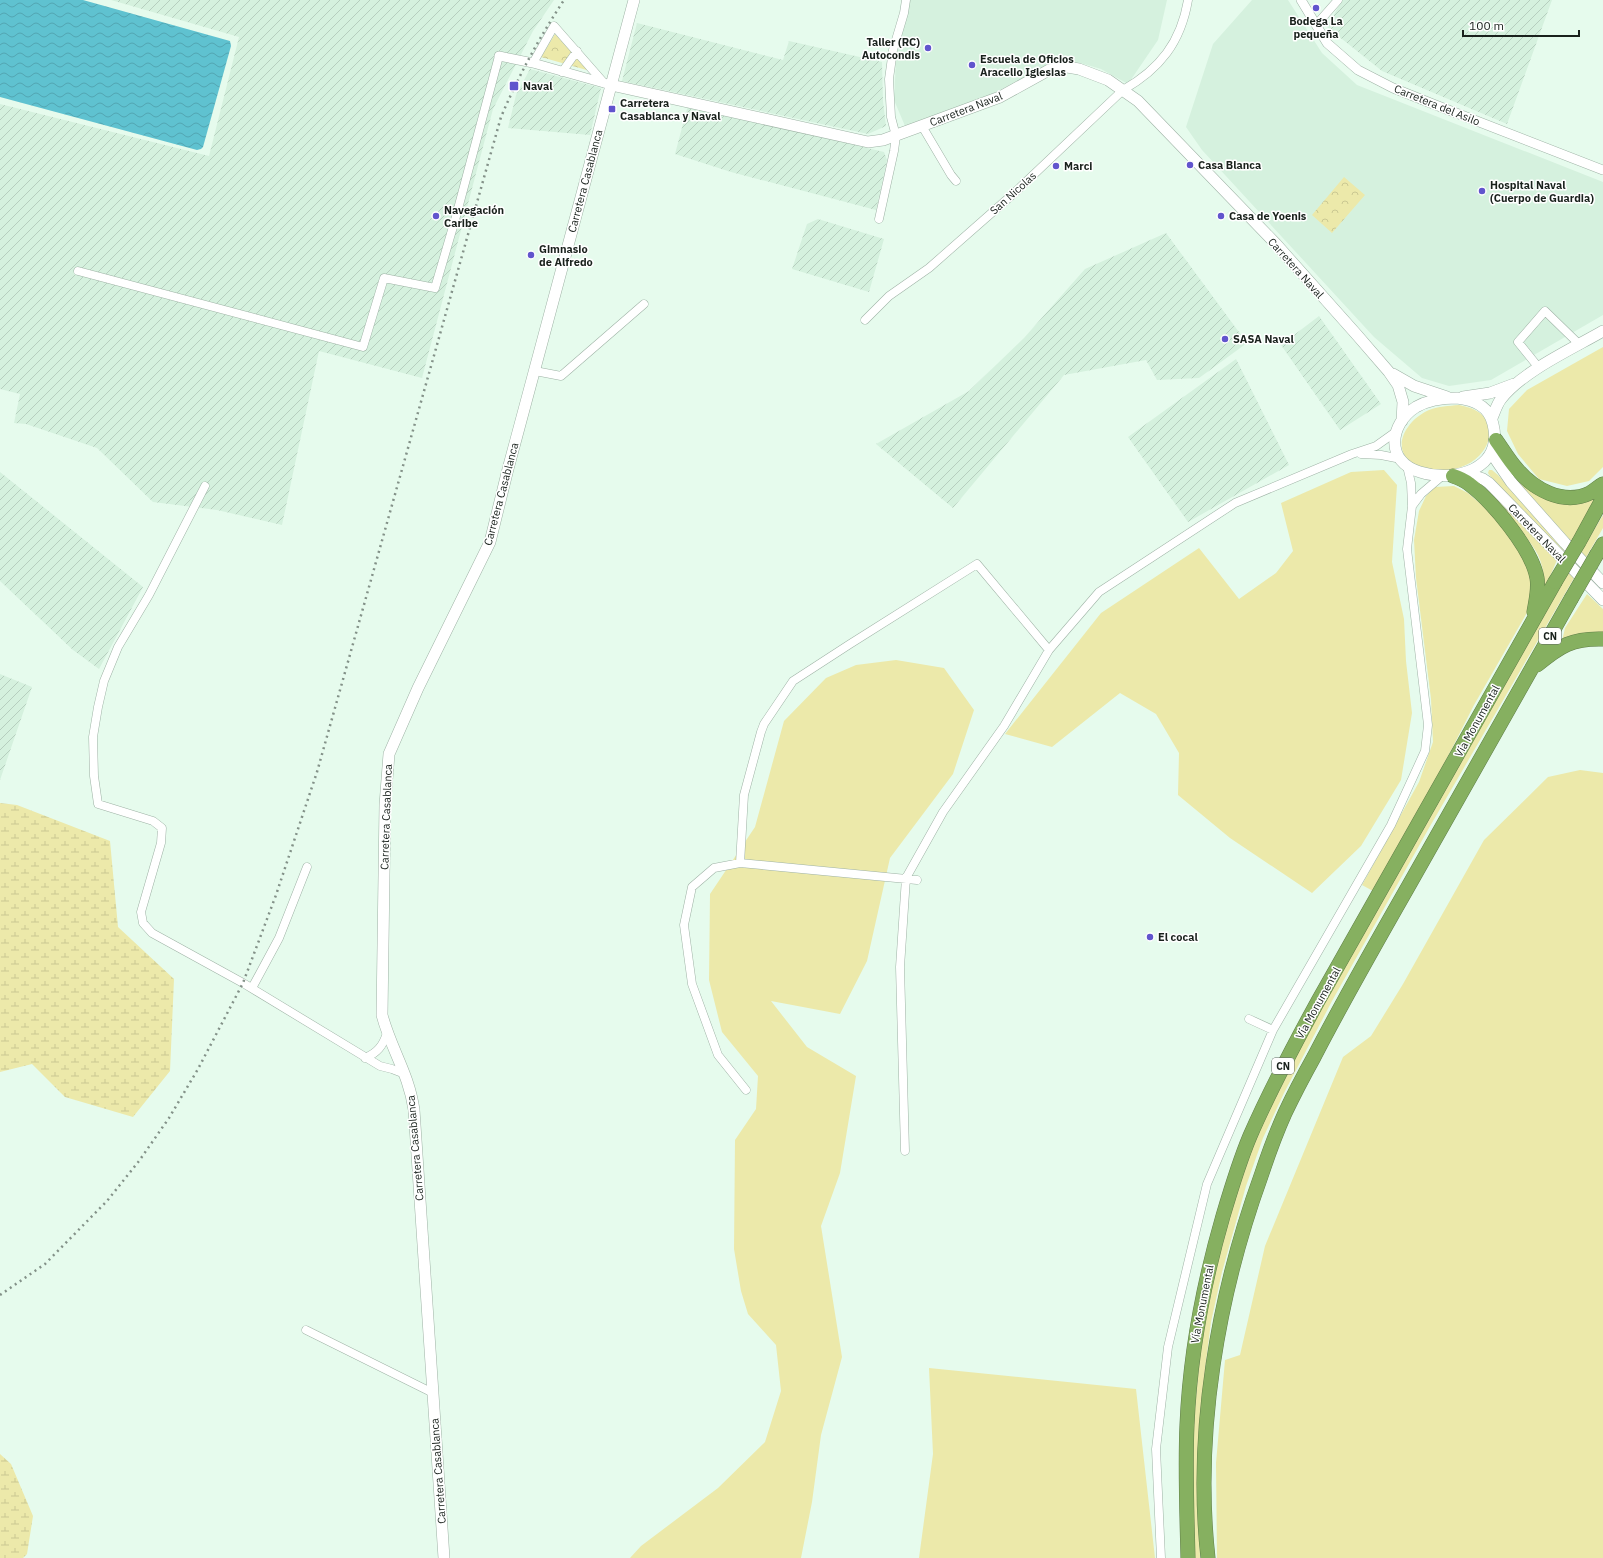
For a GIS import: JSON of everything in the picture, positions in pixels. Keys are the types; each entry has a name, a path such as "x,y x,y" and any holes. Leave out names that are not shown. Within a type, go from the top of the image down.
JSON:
{"highway":[{"path":"1495,443 1526,480 1540,490 1556,496 1574,496 1590,493 1603,484"},
{"path":"1454,475 1469,484 1494,508 1522,542 1529,554 1534,564 1538,593 1532,624"},
{"name":"Vía Monumental","path":"1188,1558 1186,1440 1192,1364 1201,1302 1217,1237 1235,1177 1250,1137 1282,1069 1315,1008 1603,498"},
{"name":"Vía Monumental","path":"1208,1558 1204,1520 1204,1482 1207,1423 1213,1366 1223,1305 1238,1247 1270,1149 1285,1113 1338,1011 1600,549"},
{"path":"1529,672 1561,646 1588,638 1603,639"}],"main road":[{"name":"Carretera Casablanca","path":"444,1558 414,1110 411,1092 405,1074 387,1034 382,1015 385,805 389,754 418,688 490,542 608,84 634,0"},
{"name":"Carretera Naval","path":"608,84 868,142 896,136 1000,97 1049,70 1067,67 1090,72 1108,80 1138,101 1276,244 1389,372 1402,393 1402,421"},
{"path":"1492,418 1500,400 1518,382 1539,368 1603,331"},
{"name":"Carretera Naval","path":"1389,372 1414,386 1454,398"},
{"path":"1454,398 1468,399 1478,403 1486,409 1492,418 1495,443 1490,454 1481,464 1454,475 1422,473 1404,463 1395,451 1394,445 1397,431 1402,421 1415,408 1422,404 1454,398 1490,393 1518,382"},
{"name":"Carretera Naval","path":"1495,443 1496,460 1511,482 1565,543 1603,582"},
{"name":"Carretera Naval","path":"1454,475 1483,479 1489,483 1603,600"}],"street":[{"path":"879,219 894,152 896,136 891,117 889,79 893,50 904,13 906,0"},
{"name":"San Nicolas","path":"865,320 889,296 929,268 1006,200 1123,90 1142,80 1167,53 1174,43 1180,31 1188,0"},
{"name":"Carretera del Asilo","path":"1301,0 1327,43 1358,70 1393,88 1603,170"},
{"path":"1316,25 1338,0"},
{"path":"533,64 554,26 608,84"},
{"path":"562,72 577,51"},
{"path":"78,271 363,347 384,278 435,288 499,56 608,84"},
{"path":"922,126 956,181"},
{"path":"535,371 561,376 644,304"},
{"path":"1539,368 1518,342 1545,311 1580,345"},
{"path":"906,1151 900,967 906,878 943,812 1004,726 1049,650 1099,592 1228,507 1352,454 1376,446 1397,431"},
{"path":"1161,1558 1156,1449 1168,1347 1207,1184 1272,1030 1391,825 1425,751 1428,726 1407,549 1412,506 1411,483 1404,463 1381,455 1352,454"},
{"path":"1412,506 1421,494 1454,475"},
{"path":"204,486 148,595 118,647 104,681 93,737 94,776 98,804 153,821 162,828 161,843 140,912 143,923 152,932 252,988 365,1058 380,1066 405,1074"},
{"path":"740,863 744,795 761,732 764,724 793,681 977,564 1049,650"},
{"path":"746,1090 718,1055 692,984 684,925 692,887 714,868 740,863 917,880"},
{"path":"252,988 279,938 307,867"},
{"path":"1249,1019 1272,1030"},
{"path":"365,1058 375,1053 384,1042 387,1034"},
{"path":"306,1330 433,1393"}],"shaded area":[{"path":"111,0 554,0 533,31 493,109 422,378 319,351 282,525 217,510 153,502 97,448 26,424 14,423 20,394 0,389 0,104 209,156 239,37"},
{"name":"Escuela de Oficios Aracelio Iglesias","path":"910,0 1167,0 1158,40 1128,84 1101,69 1077,62 1056,61 984,98 905,126 894,100 896,59"},
{"path":"1252,0 1288,0 1322,53 1357,85 1603,182 1603,315 1491,380 1449,386 1422,378 1374,337 1202,150 1186,127 1213,44"},
{"path":"1342,0 1552,0 1507,124 1382,71 1327,27"},
{"path":"637,23 783,60 789,41 882,62 883,101 886,126 868,134 622,81"},
{"path":"530,69 601,88 590,135 508,128 516,95"},
{"path":"688,105 884,152 887,160 876,210 731,172 675,154"},
{"path":"818,219 884,239 869,292 792,269 807,224"},
{"path":"1166,233 1247,343 1199,378 1157,380 1146,360 1064,375 953,508 876,444 969,391 1024,338 1085,269"},
{"path":"1319,316 1381,404 1340,430 1281,345"},
{"path":"1236,359 1289,465 1188,522 1128,437"},
{"path":"0,472 143,587 99,669 73,650 0,581"},
{"path":"0,674 32,687 0,780"}],"green space":[{"path":"555,34 590,71 541,57"},
{"path":"1344,177 1365,195 1332,233 1312,215"},
{"path":"1603,347 1603,467 1589,481 1567,486 1539,479 1518,454 1507,431 1509,409 1527,390"},
{"path":"1459,405 1473,409 1482,415 1487,422 1490,430 1489,438 1481,454 1466,465 1458,468 1433,470 1416,466 1403,452 1403,436 1407,428 1413,421 1429,410 1444,406"},
{"path":"1384,470 1397,485 1392,562 1404,619 1406,661 1412,713 1401,780 1361,846 1312,893 1230,838 1178,795 1179,753 1156,714 1120,693 1052,747 1005,734 1101,613 1199,548 1239,599 1276,573 1293,551 1281,503 1351,472"},
{"path":"1489,470 1492,470 1498,475 1565,549 1562,553 1490,476 1488,473"},
{"path":"1512,477 1539,493 1598,493 1597,503 1571,541"},
{"path":"1454,486 1468,493 1498,519 1523,549 1535,588 1528,611 1474,705 1438,776 1373,891 1362,885 1419,782 1433,742 1431,699 1416,578 1414,540 1419,511 1426,496 1435,487"},
{"path":"1477,486 1492,493 1557,560 1542,595 1544,580 1543,570 1533,546 1510,519"},
{"path":"1603,515 1603,528 1429,828 1332,1001 1284,1093 1263,1138 1246,1186 1222,1272 1211,1322 1205,1370 1200,1439 1200,1558 1192,1558 1192,1439 1203,1322 1214,1272 1238,1186 1255,1139 1276,1094 1324,1001 1564,580"},
{"path":"1587,594 1603,609 1603,636 1562,641 1565,628"},
{"path":"896,660 944,668 974,710 953,774 890,858 867,961 840,1014 771,1001 807,1047 856,1076 840,1173 821,1226 842,1357 821,1435 812,1502 801,1558 630,1558 641,1546 718,1488 765,1442 781,1391 776,1345 748,1314 741,1291 734,1249 735,1140 756,1109 758,1076 722,1032 709,980 710,894 755,827 784,721 826,678 856,665"},
{"path":"1580,770 1603,773 1603,1558 1217,1558 1216,1463 1225,1360 1240,1355 1265,1246 1343,1057 1371,1036 1403,984 1484,840 1548,777"},
{"path":"0,803 17,805 110,841 118,927 174,979 170,1071 133,1117 65,1097 32,1064 0,1072"},
{"path":"929,1368 1136,1389 1155,1558 919,1558 933,1454"},
{"path":"0,1454 11,1464 33,1516 27,1554 23,1558 0,1558"}],"water":[{"path":"0,0 83,0 230,41 231,46 203,147 197,150 0,97"}],"railway":[{"path":"0,1295 45,1264 107,1201 139,1161 169,1118 198,1069 243,983 276,895 317,772 501,117 530,57 564,0"}],"place":[{"name":"Bodega La pequeña","path":"1316,8"},
{"name":"Taller (RC) Autocondis","path":"928,48"},
{"name":"Escuela de Oficios Aracelio Iglesias","path":"972,65"},
{"name":"Naval","path":"514,86"},
{"name":"Carretera Casablanca y Naval","path":"612,109"},
{"name":"Casa Blanca","path":"1190,165"},
{"name":"Marci","path":"1056,166"},
{"name":"Hospital Naval (Cuerpo de Guardia)","path":"1482,191"},
{"name":"Navegación Caribe","path":"436,216"},
{"name":"Casa de Yoenis","path":"1221,216"},
{"name":"Gimnasio de Alfredo","path":"531,255"},
{"name":"SASA Naval","path":"1225,339"},
{"name":"El cocal","path":"1150,937"}]}
